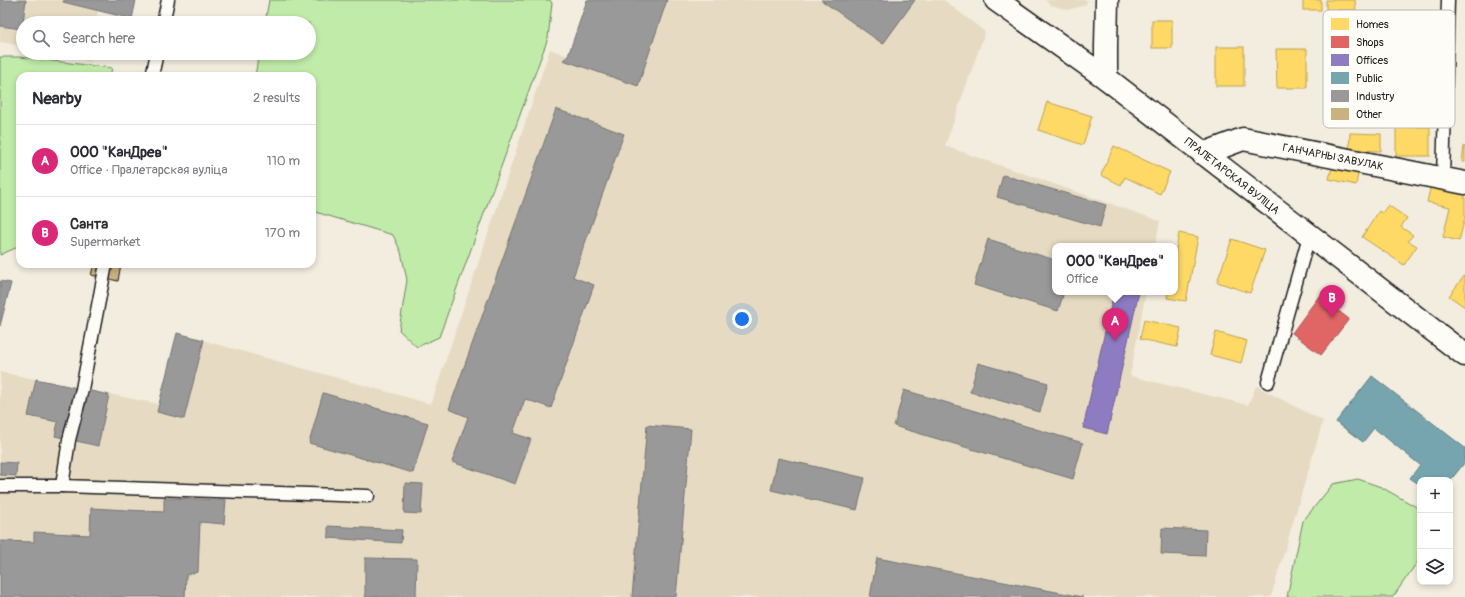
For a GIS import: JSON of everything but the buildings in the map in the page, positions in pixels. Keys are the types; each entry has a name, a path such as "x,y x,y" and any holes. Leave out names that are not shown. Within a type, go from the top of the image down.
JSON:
{"main road":[{"name":"ПРАЛЕТАРСКАЯ ВУЛІЦА","path":"996,0 1106,78 1465,356"},
{"path":"1106,78 1107,0"},
{"name":"ГАНЧАРНЫ ЗАВУЛАК","path":"1203,154 1243,139 1465,183"}],"lane":[{"path":"165,16 168,0"},
{"path":"1448,0 1448,10"},
{"path":"153,72 155,60"},
{"path":"1443,178 1444,128"},
{"path":"1268,382 1309,236"},
{"path":"62,486 69,440 82,389 105,268"},
{"path":"0,486 62,486 368,496"}],"shaded area":[{"path":"0,0 136,0 133,16 119,16 98,11 97,16 16,16 16,45 0,42"},
{"path":"587,0 944,0 985,32 945,146 1160,221 1156,243 1052,243 1052,295 1145,295 1130,376 1248,405 1256,386 1323,421 1271,597 0,597 0,372 158,404 177,333 431,404 550,49 568,56"},
{"path":"1045,0 1088,0 1085,5 1068,10 1051,5"}],"green space":[{"path":"269,0 550,0 552,3 548,38 439,337 417,347 399,330 407,280 401,252 393,235 316,212 316,72 256,72 258,60 316,60 316,16 266,16"},
{"path":"0,57 16,57 16,60 45,60 112,68 111,72 16,72 16,248 0,255"},
{"path":"1358,479 1381,487 1417,507 1417,562 1393,597 1287,597 1303,521 1333,484"}],"place":[{"name":"Санта","path":"1332,318"},
{"name":"ООО \"КанДрев\"","path":"1115,341"}]}
